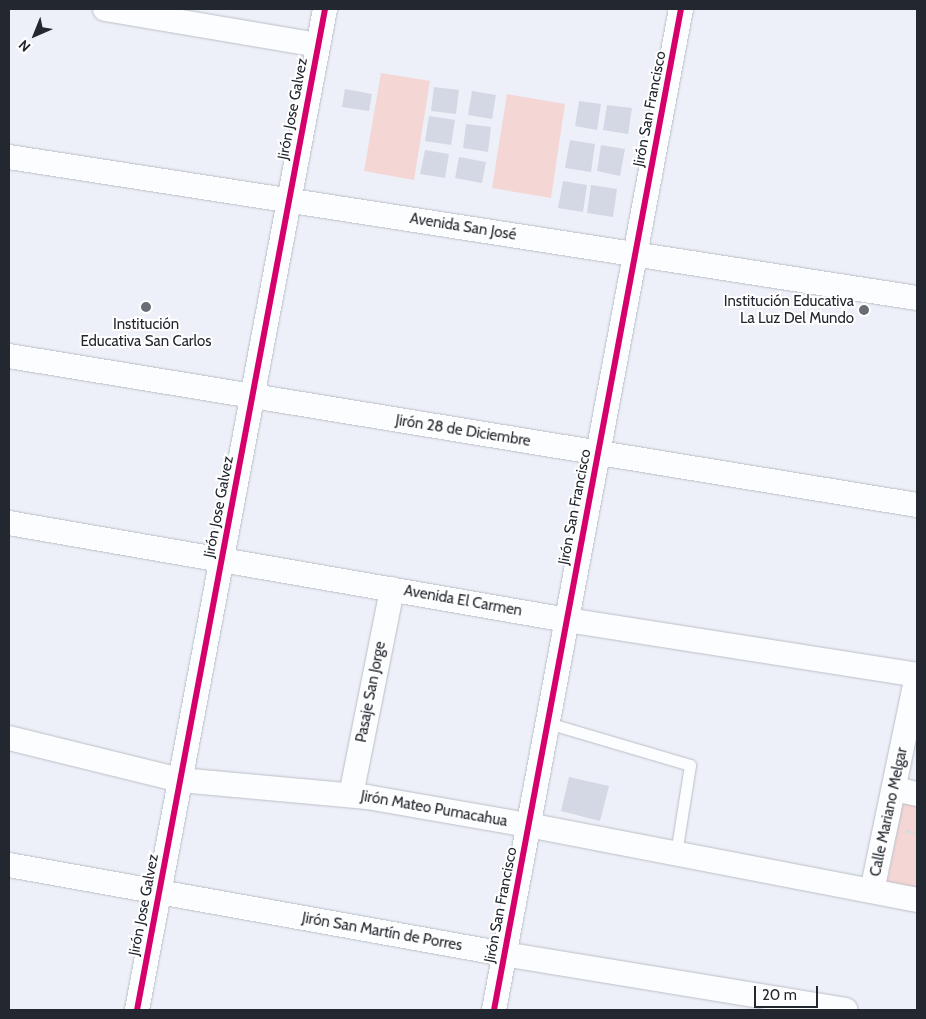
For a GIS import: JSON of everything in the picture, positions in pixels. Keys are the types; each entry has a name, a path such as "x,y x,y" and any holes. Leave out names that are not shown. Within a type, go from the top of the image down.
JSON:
{"street":[{"path":"106,9 318,45"},
{"name":"Jirón Jose Galvez","path":"137,1010 325,9"},
{"name":"Jirón San Francisco","path":"494,1010 681,9"},
{"name":"Avenida San José","path":"9,156 917,298"},
{"name":"Jirón 28 de Diciembre","path":"9,356 917,505"},
{"name":"Avenida El Carmen","path":"9,523 567,620 917,674"},
{"name":"Pasaje San Jorge","path":"351,795 392,589"},
{"name":"Calle Mariano Melgar","path":"872,891 906,791 917,674"},
{"name":"Jirón Mateo Pumacahua","path":"9,738 180,780 351,795 528,825 917,900"},
{"name":"Jirón San Martín de Porres","path":"9,865 504,954 845,1010"}],"lane":[{"path":"548,723 690,765 676,854"}],"shaded area":[{"path":"381,73 430,81 414,180 364,171"},
{"path":"507,94 565,104 551,198 492,188"},
{"path":"903,802 917,805 917,890 887,884"}],"building":[{"path":"434,87 459,90 456,114 431,111"},
{"path":"345,89 372,94 369,111 342,107"},
{"path":"472,91 496,95 492,119 468,115"},
{"path":"579,101 601,104 597,130 575,126"},
{"path":"607,105 632,108 628,134 603,130"},
{"path":"429,116 455,120 451,145 425,141"},
{"path":"466,124 491,127 488,152 463,148"},
{"path":"570,140 595,144 591,172 565,168"},
{"path":"601,145 625,149 620,176 597,171"},
{"path":"425,150 449,154 445,178 420,174"},
{"path":"459,157 486,162 482,183 455,178"},
{"path":"563,181 587,185 583,212 558,208"},
{"path":"591,185 617,189 613,217 587,213"},
{"path":"569,777 609,786 600,821 561,811"}],"cycle path":[{"path":"137,1010 325,9"},
{"path":"494,1010 681,9"}],"place":[{"name":"Institución Educativa San Carlos","path":"146,307"},
{"name":"Institución Educativa La Luz Del Mundo","path":"864,310"}]}
